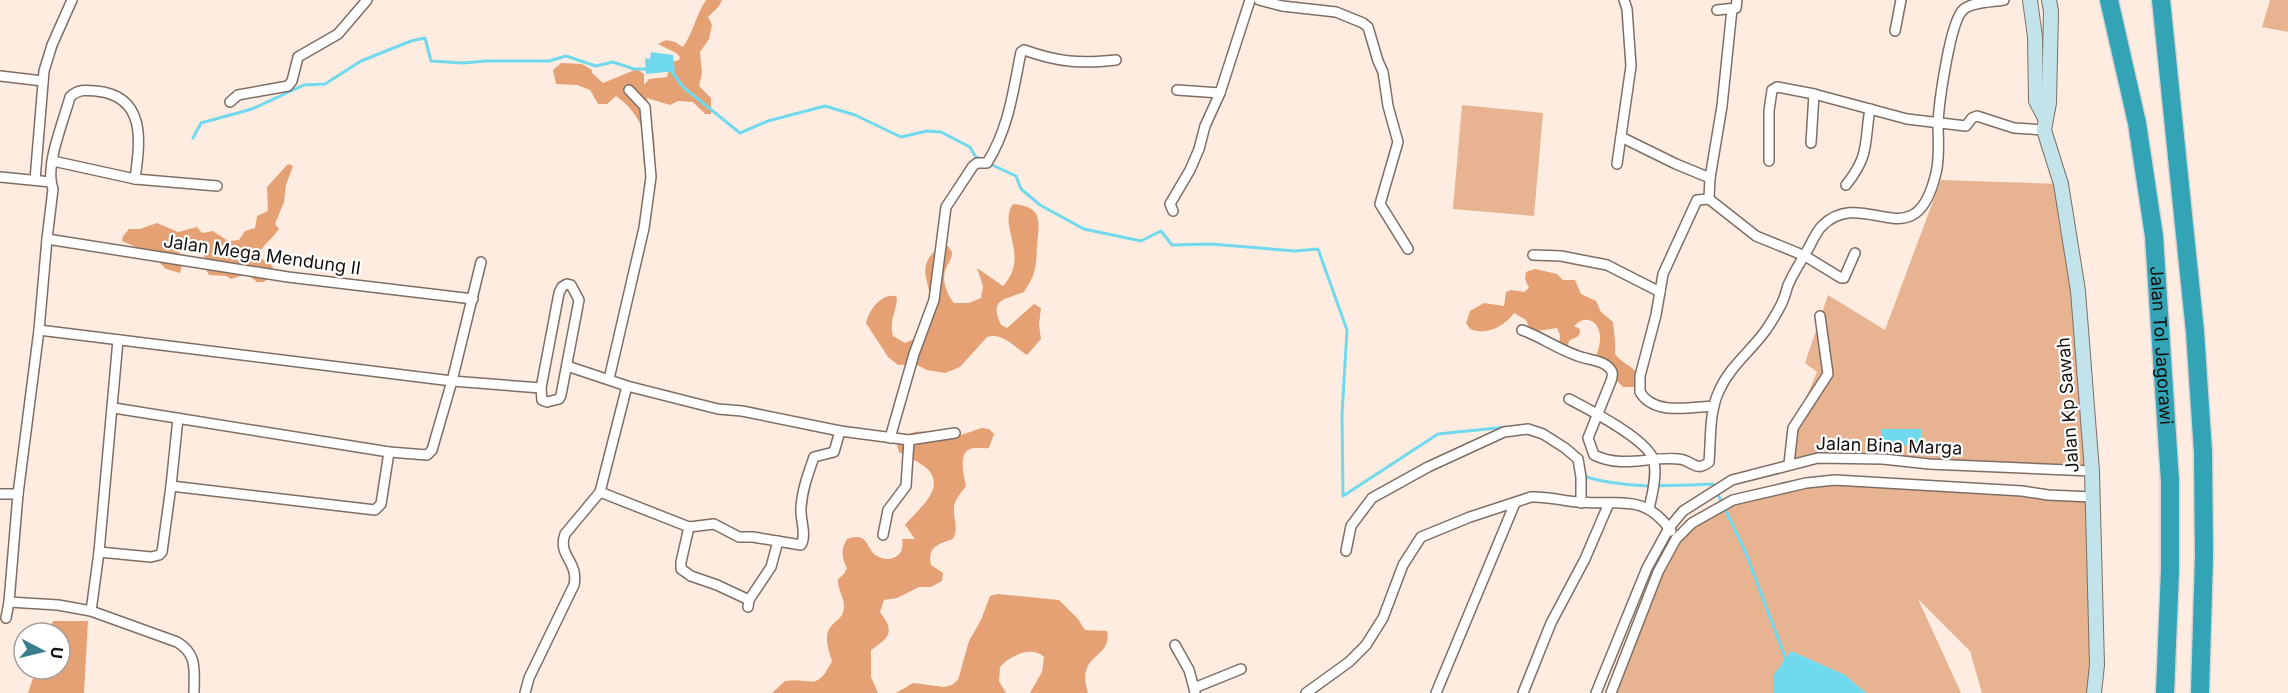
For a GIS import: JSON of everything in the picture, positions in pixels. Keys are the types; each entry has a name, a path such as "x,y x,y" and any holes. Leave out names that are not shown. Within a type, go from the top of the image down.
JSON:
{"highway":[{"name":"Jalan Tol Jagorawi","path":"2109,0 2137,123 2154,236 2170,481 2170,570 2165,693"},
{"name":"Jalan Tol Jagorawi","path":"2161,0 2195,332 2203,452 2204,556 2200,693"}],"street":[{"path":"35,180 43,81 52,45 72,0"},
{"path":"230,102 238,95 288,86 292,81 298,57 338,34 367,0"},
{"path":"1173,211 1170,204 1190,170 1205,126 1220,93 1250,0"},
{"path":"1258,0 1281,6 1336,12 1368,27 1383,72 1388,106 1398,142 1380,204 1408,249"},
{"path":"1617,164 1631,66 1627,9 1624,0"},
{"path":"1717,10 1737,7 1737,0"},
{"path":"1895,31 1901,0"},
{"path":"1521,330 1539,336 1578,357 1598,361 1611,371 1613,376 1588,438 1594,455 1608,461 1682,459 1696,467 1704,466 1709,462 1714,406 1726,377 1737,360 1764,332 1821,226 1852,212 1907,220 1918,211 1929,192 1936,171 1938,124 1948,58 1957,18 1967,7 2004,0"},
{"name":"Jalan Kp Sawah","path":"2030,0 2035,37 2036,101 2045,124 2061,184 2078,291 2092,471 2097,665 2094,693"},
{"name":"Jalan Kp Sawah","path":"2045,124 2049,103 2051,11 2049,0"},
{"path":"1709,200 1732,9"},
{"path":"890,438 934,300 946,207 972,166 987,162 997,147 1010,112 1022,50 1061,62 1088,64 1116,60"},
{"path":"0,76 43,81"},
{"path":"1769,161 1769,111 1772,90 1781,86 1907,119 1938,124 1966,126 1972,118 1977,116 2014,128 2045,124"},
{"path":"6,618 18,494 39,330 53,189 52,161 70,97 78,90 105,92 122,100 134,114 139,129 140,145 135,179"},
{"path":"609,379 644,228 651,177 645,107 629,90"},
{"path":"1177,90 1220,93"},
{"path":"1811,143 1814,94"},
{"path":"1846,185 1859,169 1864,156 1870,109"},
{"path":"1621,136 1676,164 1710,178"},
{"path":"52,161 135,179 217,186"},
{"path":"0,177 51,182"},
{"path":"1714,406 1669,408 1651,403 1640,392 1640,376 1656,315 1663,274 1696,201 1709,200 1756,236 1805,256 1841,278 1844,278 1855,253"},
{"name":"Jalan Mega Mendung II","path":"47,239 288,277 473,299"},
{"path":"1533,255 1562,256 1607,265 1660,292"},
{"path":"114,408 422,456 429,453 452,381 481,262"},
{"path":"567,284 571,285 579,300 559,399 548,402 542,400 542,388 559,294 562,287 567,284"},
{"path":"1789,464 1793,428 1827,374 1820,316"},
{"path":"39,330 452,381 542,388"},
{"path":"91,611 114,408 118,340"},
{"path":"567,366 627,386 718,409 742,411 840,430 909,440 955,433"},
{"path":"525,693 529,678 574,585 575,571 562,545 565,534 600,492 627,386"},
{"path":"1569,399 1636,440 1654,461 1649,509"},
{"path":"99,552 151,557 162,552 178,418"},
{"path":"1346,550 1351,526 1372,498 1428,467 1504,432 1528,429 1543,434 1578,459 1581,503"},
{"path":"600,492 689,527 714,524 739,537 753,537 799,545 803,543 801,507 806,480 814,457 834,452 840,430"},
{"path":"883,535 888,510 906,486 909,440"},
{"path":"171,486 375,510 381,504 389,452"},
{"name":"Jalan Bina Marga","path":"1596,693 1647,567 1669,528 1683,512 1732,480 1818,458 2092,471"},
{"path":"1743,477 1746,498"},
{"path":"1611,693 1658,572 1676,538 1692,523 1733,500 1806,483 1835,480 2092,497"},
{"path":"0,494 18,494"},
{"path":"1306,693 1349,662 1366,645 1383,618 1403,565 1421,537 1470,517 1539,497 1581,503 1634,503 1649,509 1676,538"},
{"path":"1436,693 1515,503"},
{"path":"1523,693 1551,623 1585,559 1609,503"},
{"path":"689,527 681,569 749,603 771,567 778,541"},
{"path":"9,602 91,611 177,642 188,648 193,661 194,693"},
{"path":"1175,645 1189,670 1195,690 1241,669"}],"shaded area":[{"path":"706,0 722,0 708,17 712,25 709,39 700,52 702,73 699,86 711,98 711,114 705,114 693,102 678,101 670,105 647,98 655,157 646,172 643,132 638,120 626,104 616,96 607,104 598,104 590,90 577,85 556,84 553,70 561,63 582,64 592,70 592,73 603,83 637,69 644,74 644,85 649,79 667,77 671,62 679,60 680,57 658,44 666,40 683,47"},
{"path":"2270,0 2288,0 2288,32 2262,27"},
{"path":"1462,105 1543,113 1534,216 1453,209"},
{"path":"288,164 293,166 286,185 284,202 275,224 279,229 257,257 269,262 273,267 271,274 264,282 257,282 247,274 231,279 226,276 209,275 205,268 204,251 188,246 179,251 182,265 180,273 166,269 157,260 142,255 138,248 122,241 129,229 140,229 157,223 178,232 197,227 202,233 213,231 228,241 239,240 245,231 255,228 257,216 268,211 267,187"},
{"path":"1941,180 2061,184 2092,471 1853,458 1789,464 1793,428 1817,372 1805,363 1828,295 1885,330"},
{"path":"1013,204 1031,209 1038,218 1036,266 1024,292 1004,299 997,305 998,316 1001,325 1007,328 1034,304 1041,308 1039,325 1041,339 1027,355 1004,339 987,337 960,367 945,373 927,370 915,364 898,365 888,357 866,323 873,308 885,297 896,296 897,304 892,323 893,336 905,343 916,338 922,318 930,304 925,272 928,260 939,248 948,246 952,252 944,279 947,292 954,303 969,303 981,298 983,286 977,268 1003,286 1011,275 1014,264 1009,222 1009,213"},
{"path":"1535,269 1557,274 1563,280 1575,280 1581,294 1596,301 1601,312 1613,322 1615,354 1635,371 1638,387 1623,387 1596,359 1600,333 1592,321 1583,320 1574,326 1580,329 1579,334 1569,341 1567,349 1559,346 1560,335 1557,328 1531,332 1526,320 1514,313 1506,322 1495,328 1482,331 1470,329 1466,323 1470,311 1484,303 1504,306 1506,292 1511,290 1524,292 1529,288 1525,279 1526,272"},
{"path":"982,428 989,429 994,434 989,448 970,449 964,455 966,486 954,505 956,531 953,539 935,547 931,554 931,565 943,573 942,581 931,587 919,587 897,598 884,600 880,612 888,625 888,634 871,650 871,677 878,693 772,693 785,681 813,682 817,680 822,677 832,661 827,637 832,625 843,613 844,602 838,579 847,568 842,553 847,539 862,538 874,554 890,559 899,555 903,545 902,539 915,539 905,525 924,505 933,489 934,481 924,466 899,452 897,445 910,433 959,435"},
{"path":"1806,483 2092,497 2094,693 1982,693 1970,651 1918,599 1961,693 1866,693 1845,675 1791,651 1774,676 1774,693 1610,693 1676,539 1733,500"},
{"path":"998,594 1059,600 1078,619 1085,630 1107,631 1105,647 1086,670 1085,680 1088,693 1030,693 1042,672 1044,657 1027,652 1009,659 1000,667 999,681 1006,693 896,693 913,683 944,687 958,680 969,641 981,620 990,596"},
{"path":"72,621 88,621 84,693 28,693 32,681 72,681"}],"water":[{"path":"651,52 673,55 675,71 646,74 645,58 650,59"},
{"path":"1882,429 1921,429 1921,445 1882,446"},
{"path":"1791,651 1845,675 1866,693 1774,693 1773,676"}],"waterway":[{"path":"193,138 201,123 252,109 304,85 325,84 361,61 411,41 425,38 431,61 463,63 549,61 566,56 596,66 613,62 634,69 649,69"},
{"path":"670,69 683,87 740,133 768,121 825,106 855,115 901,137 927,131 941,132 970,147 975,156 982,160"},
{"path":"988,163 1016,176 1021,189 1040,205 1084,229 1141,241 1161,231 1172,245 1211,244 1295,251 1318,249 1347,330 1342,414 1343,496 1438,434 1507,427"},
{"path":"1584,471 1586,477 1617,483 1649,486 1713,484 1745,551 1787,662"}]}
